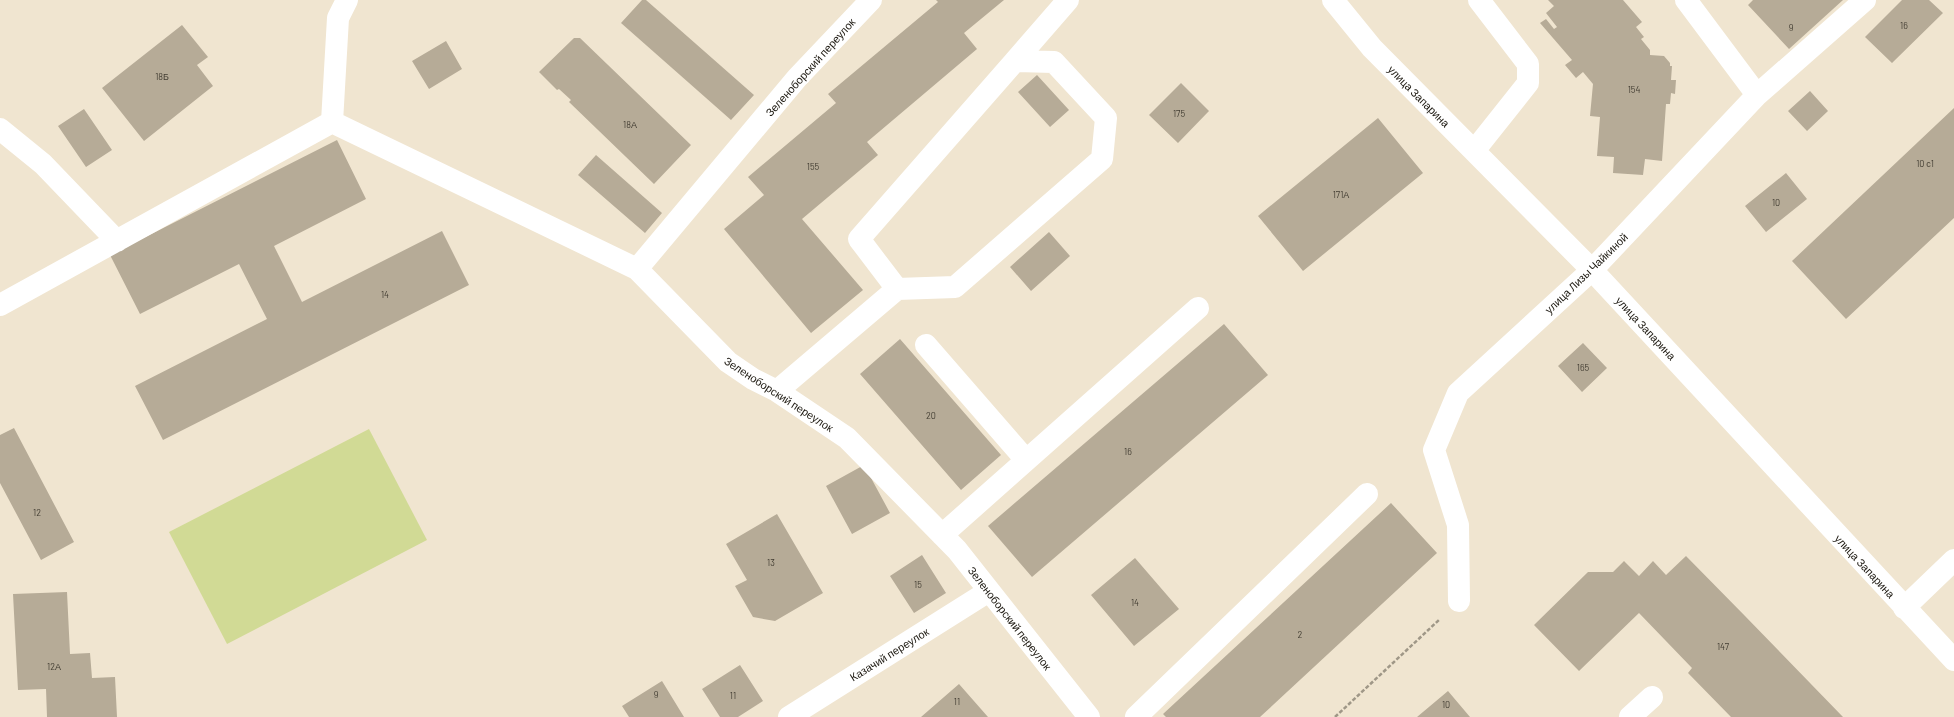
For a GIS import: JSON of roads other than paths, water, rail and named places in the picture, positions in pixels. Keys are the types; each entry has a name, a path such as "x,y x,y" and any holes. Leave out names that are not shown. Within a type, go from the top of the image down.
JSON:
{"street":[{"path":"332,122 338,18 347,0"},
{"name":"Зеленоборский переулок","path":"871,0 797,78 638,269 728,362 753,379 778,391 847,438 957,550 1089,717"},
{"path":"897,289 858,239 1016,61 1068,0"},
{"name":"улица Запарина","path":"1333,0 1372,48 1592,270 1904,608 1954,660"},
{"path":"1474,151 1528,83 1528,64 1479,0"},
{"path":"1686,0 1757,95"},
{"name":"улица Лизы Чайкиной","path":"1460,601 1458,524 1434,450 1458,393 1592,270 1757,95 1865,0"},
{"path":"778,391 897,289 955,287 1102,159 1106,118 1054,62 1016,61"},
{"path":"0,305 332,122"},
{"path":"332,122 638,269"},
{"path":"0,129 43,164 117,241"},
{"path":"942,535 1198,308"},
{"path":"926,345 1026,460"},
{"path":"1136,717 1367,494"},
{"path":"1904,608 1954,560"},
{"name":"Казачий переулок","path":"789,717 989,591"},
{"path":"1630,717 1652,697"}]}
